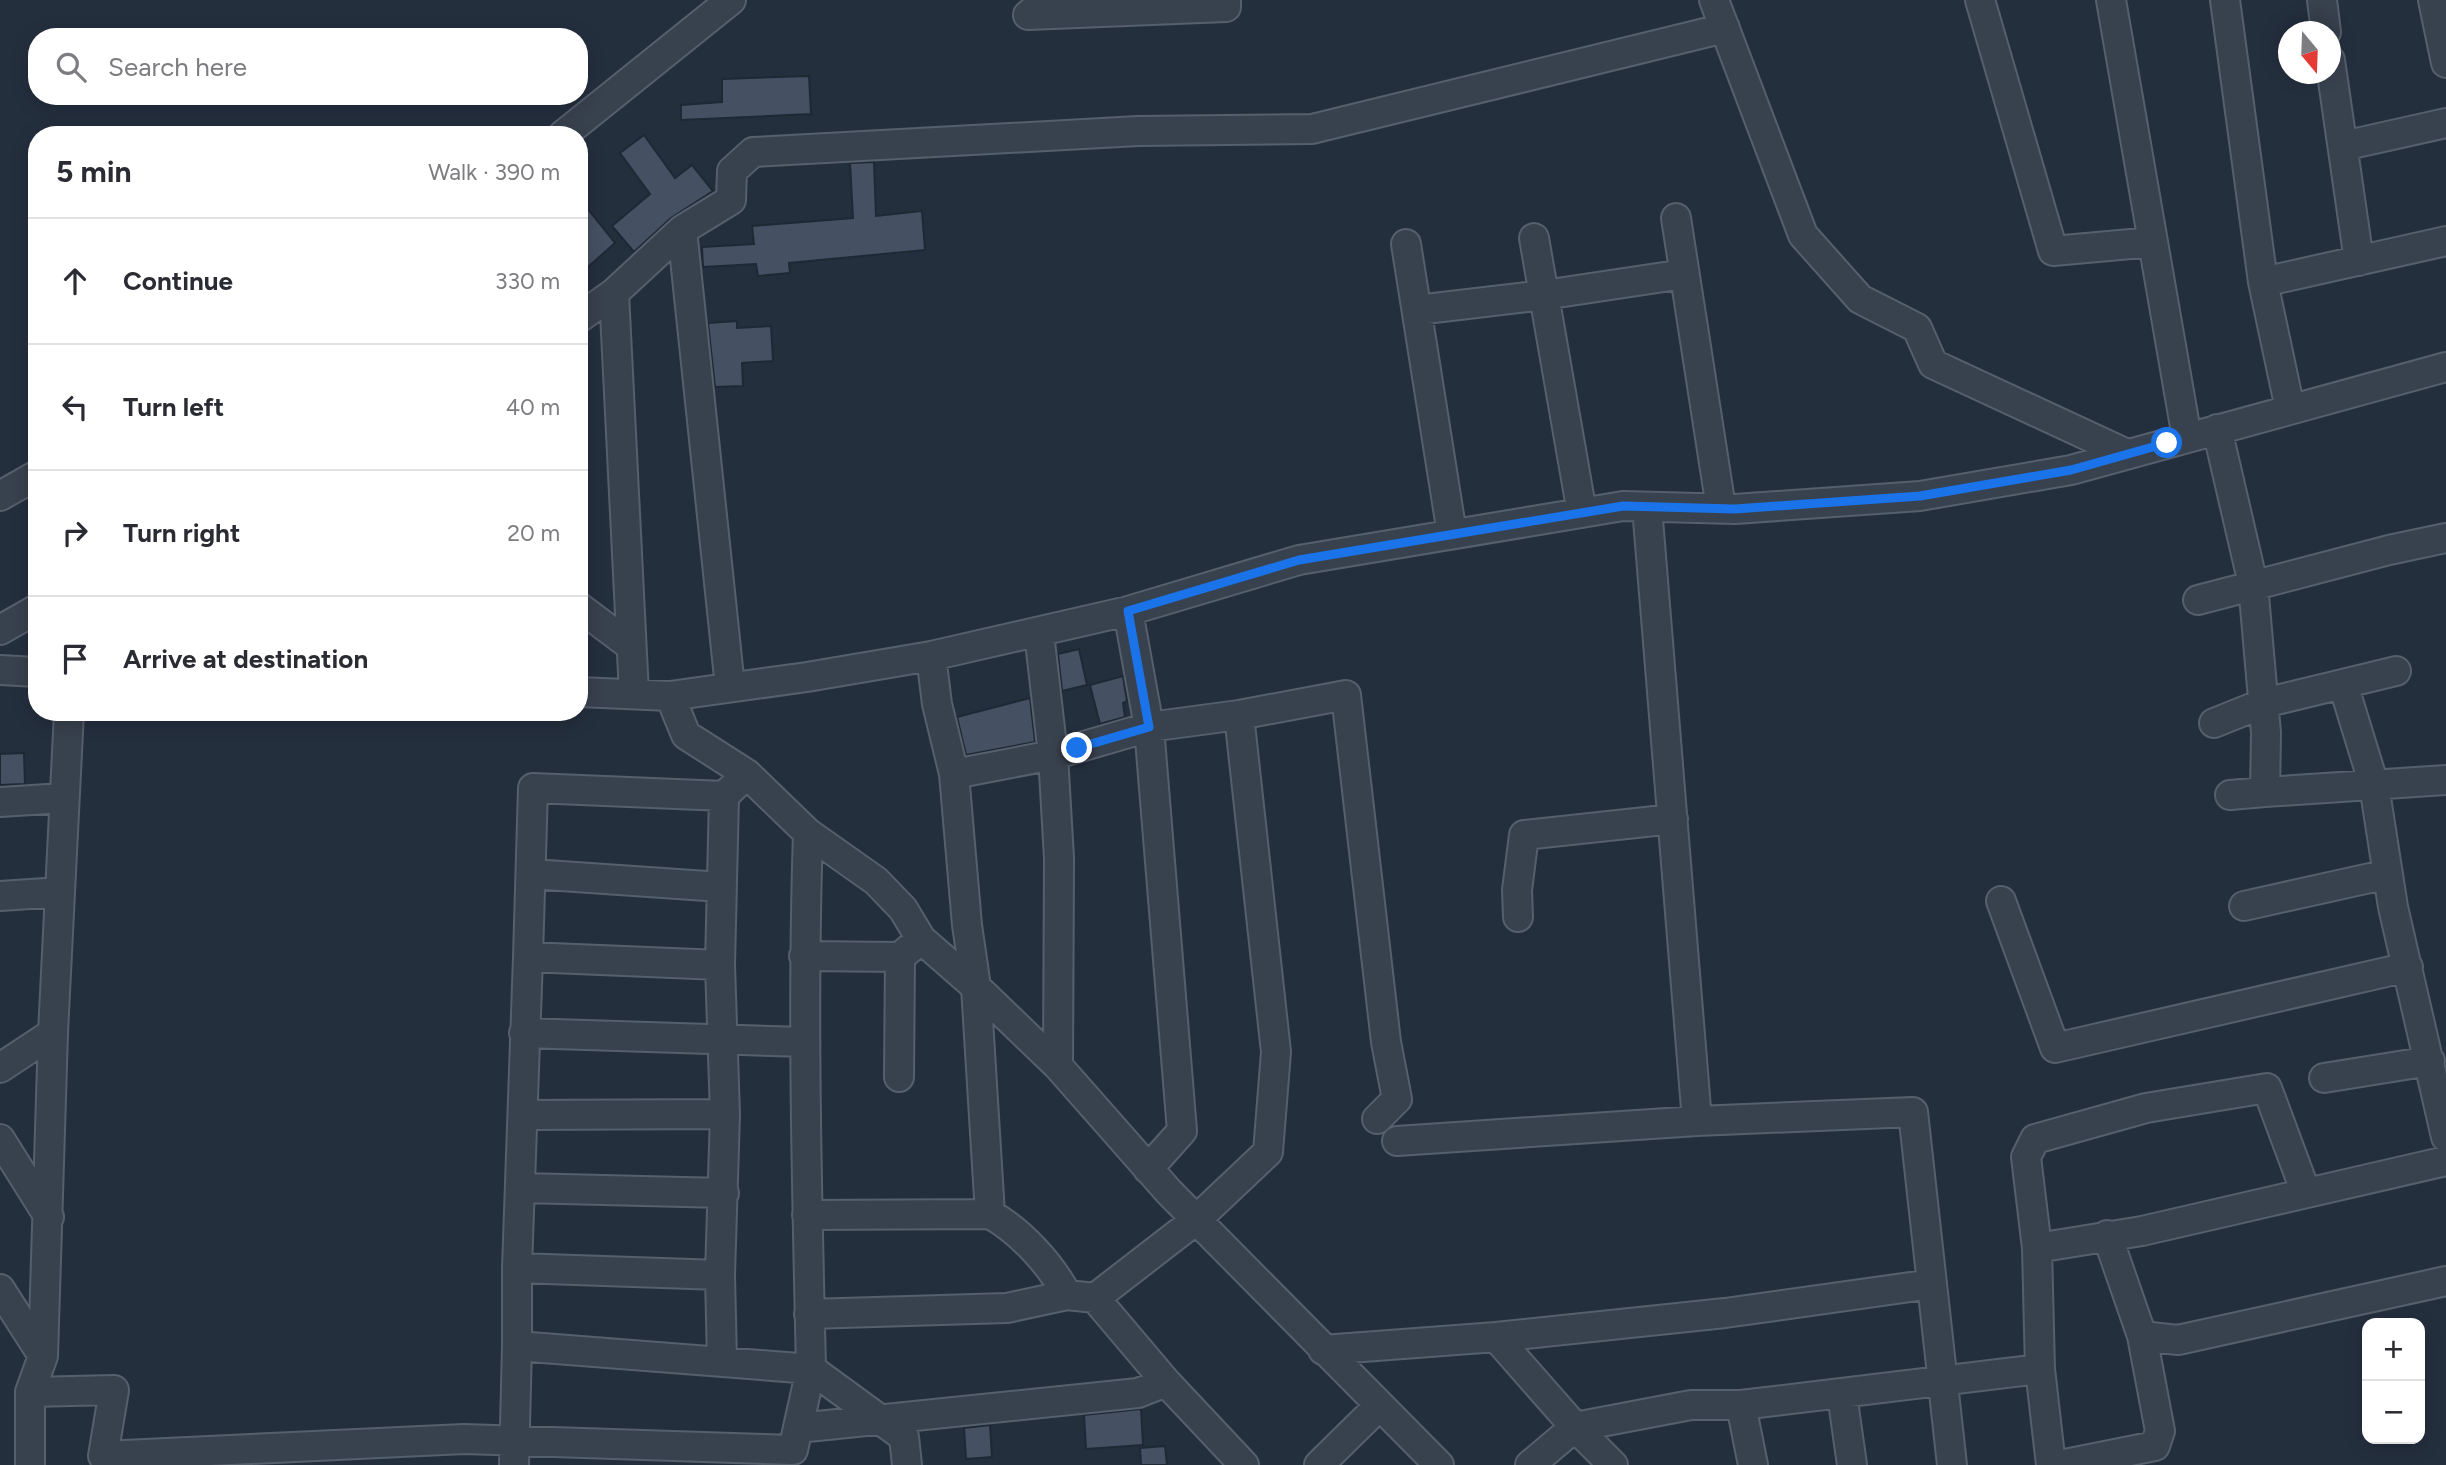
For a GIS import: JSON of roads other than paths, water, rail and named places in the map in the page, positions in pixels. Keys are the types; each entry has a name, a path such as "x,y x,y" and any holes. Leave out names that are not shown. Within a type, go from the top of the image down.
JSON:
{"street":[{"path":"574,126 732,0"},
{"path":"1046,0 1028,15 1226,7 1226,0"},
{"path":"1714,0 1803,235 1860,299 1917,328 1933,364 2127,454"},
{"path":"1980,0 2053,251 2153,242"},
{"path":"2111,0 2187,438"},
{"path":"2225,0 2263,282 2290,410"},
{"path":"2322,0 2325,21"},
{"path":"2432,0 2446,63"},
{"path":"588,312 614,293 682,230 731,200 732,171 753,152 1138,131 1312,129 1725,28"},
{"path":"2334,84 2359,261"},
{"path":"2343,146 2446,123"},
{"path":"1676,218 1721,509"},
{"path":"682,230 730,687"},
{"path":"1534,238 1582,513"},
{"path":"2263,282 2446,241"},
{"path":"1406,244 1452,534"},
{"path":"1417,310 1544,295 1684,274"},
{"path":"614,293 634,694"},
{"path":"588,692 670,696 931,656 1128,611 1299,560 1623,506 1721,509 1920,496 2071,470 2446,367"},
{"path":"2217,429 2253,584 2266,733 2265,792"},
{"path":"0,496 28,480"},
{"path":"1647,507 1697,1121"},
{"path":"2198,600 2389,550 2446,538"},
{"path":"1128,611 1149,727 1182,1131 1148,1168"},
{"path":"0,630 28,614"},
{"path":"588,614 631,646"},
{"path":"1039,633 1053,754 1059,858 1058,1066"},
{"path":"931,656 937,704 954,774 967,925 976,987 990,1214"},
{"path":"0,670 28,672"},
{"path":"2214,723 2264,703 2396,671"},
{"path":"2343,684 2374,785 2393,907 2446,1138"},
{"path":"954,774 1053,754 1149,727 1240,715 1346,695 1386,1042 1397,1099 1377,1119"},
{"path":"670,696 686,736 747,774 808,833 876,881 903,909 921,939 976,987 1058,1066 1196,1220 1438,1465"},
{"path":"1095,1298 1196,1220 1268,1152 1276,1052 1240,715"},
{"path":"30,1465 30,1392 43,1356 53,1033 68,721"},
{"path":"722,1362 720,1275 725,1114 720,965 724,796 747,774"},
{"path":"2230,795 2446,780"},
{"path":"514,1453 517,1268 522,1188 524,1033 532,874 533,788 724,796"},
{"path":"0,802 64,798"},
{"path":"1518,917 1517,890 1524,835 1672,819"},
{"path":"797,1448 810,1369 804,1042 808,833"},
{"path":"532,874 721,887"},
{"path":"2244,906 2388,874"},
{"path":"0,896 60,892"},
{"path":"2001,901 2055,1048 2408,967"},
{"path":"804,956 900,957 921,939"},
{"path":"528,957 720,965"},
{"path":"899,1077 900,957"},
{"path":"0,1068 53,1033"},
{"path":"524,1033 804,1042"},
{"path":"2324,1079 2430,1061"},
{"path":"2052,1465 2040,1369 2037,1248 2026,1157 2035,1139 2146,1108 2267,1088 2306,1193"},
{"path":"1397,1141 1697,1121 1913,1112 1952,1465"},
{"path":"524,1115 725,1114"},
{"path":"0,1139 49,1217"},
{"path":"2037,1248 2142,1231 2446,1161"},
{"path":"522,1188 724,1193"},
{"path":"807,1215 990,1214 1006,1223 1056,1274 1067,1295"},
{"path":"2060,1465 2155,1446 2160,1431 2142,1336 2107,1235"},
{"path":"517,1268 720,1275"},
{"path":"2142,1336 2178,1340 2446,1281"},
{"path":"1324,1350 1496,1337 1724,1313 1932,1284"},
{"path":"0,1289 43,1356"},
{"path":"809,1314 1007,1308 1067,1295 1095,1298 1166,1382 1244,1465"},
{"path":"1496,1337 1575,1427 1613,1465"},
{"path":"517,1346 810,1369 904,1437 908,1465"},
{"path":"1531,1465 1575,1427 1691,1405 1741,1405 2040,1369"},
{"path":"30,1392 114,1390 104,1460 414,1453 464,1439 514,1453 797,1448 879,1419 1138,1393 1166,1382"},
{"path":"1842,1394 1852,1465"},
{"path":"1741,1405 1753,1465"},
{"path":"1319,1465 1379,1406"}]}
